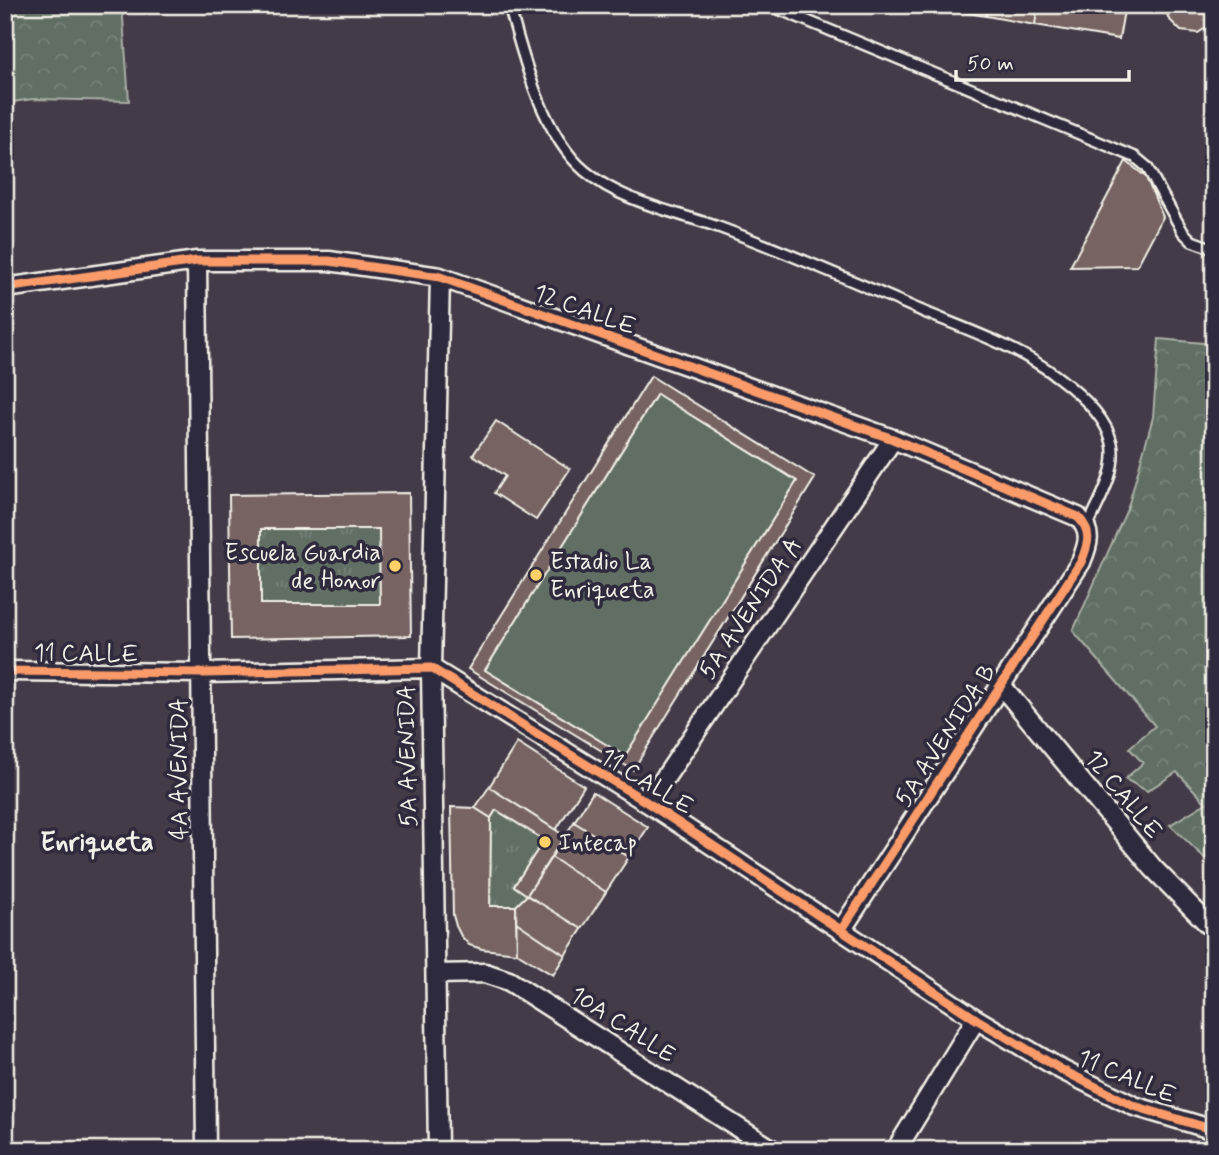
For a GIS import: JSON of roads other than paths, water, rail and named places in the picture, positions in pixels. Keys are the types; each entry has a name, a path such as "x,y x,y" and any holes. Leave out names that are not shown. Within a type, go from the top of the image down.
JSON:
{"street":[{"name":"12 CALLE","path":"5,288 197,261 330,261 440,277 892,439 1063,510 1078,517 1087,528"},
{"name":"4A AVENIDA","path":"197,261 206,1150"},
{"name":"5A AVENIDA","path":"438,1150 430,668 440,277"},
{"name":"5A AVENIDA A","path":"648,803 892,439"},
{"name":"5A AVENIDA B","path":"842,929 1081,562 1088,544 1087,528"},
{"name":"11 CALLE","path":"5,671 203,673 430,668 648,803 976,1018 1062,1070 1134,1106 1214,1130"},
{"name":"12 CALLE","path":"1000,684 1153,868 1214,930"},
{"name":"10A CALLE","path":"436,974 485,973 509,981 773,1150"},
{"path":"896,1150 976,1018"}],"lane":[{"path":"509,5 523,55 557,135 578,164 602,183 648,205 763,243 1016,351 1059,377 1103,424 1111,442 1113,453 1109,475 1087,528"},
{"path":"769,5 1135,157 1147,167 1183,232 1192,241 1214,249"}],"place":[{"name":"Escuela Guardia de Honor","path":"395,566"},
{"name":"Estadio La Enriqueta","path":"536,575"},
{"name":"Intecap","path":"545,842"}],"district":[{"name":"Enriqueta","path":"97,841"}]}
